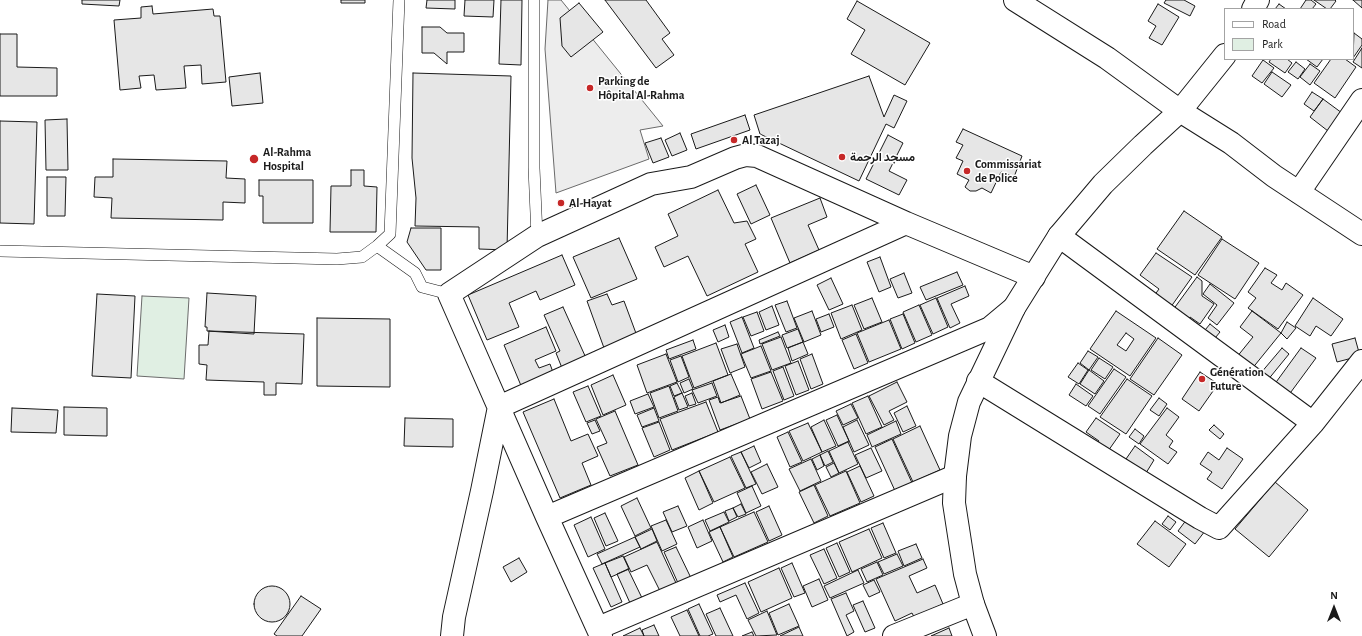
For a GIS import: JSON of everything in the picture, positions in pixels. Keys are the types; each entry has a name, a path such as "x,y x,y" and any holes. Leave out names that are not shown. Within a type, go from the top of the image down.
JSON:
{"street":[{"path":"1015,0 1107,58 1180,111 1231,143 1299,192 1362,234"},
{"path":"985,636 973,604 965,574 954,503 955,476 960,436 969,402 1014,308 1059,236 1103,184 1180,111 1224,56"},
{"path":"1299,192 1362,100"},
{"path":"955,476 599,632 450,294 537,236 651,184 691,177 735,158 746,155 757,156 906,223 1034,277"},
{"path":"499,407 906,223"},
{"path":"1059,236 1313,422"},
{"path":"547,517 990,328 1014,308"},
{"path":"978,381 1200,518 1219,528 1313,422 1362,361"},
{"path":"452,636 454,617 499,407"},
{"path":"894,636 973,604"}],"lane":[{"path":"0,251 336,260 362,257 390,234 399,0"},
{"path":"534,0 534,168 537,236"},
{"path":"377,246 415,273 422,287 450,294"}],"green space":[{"path":"142,296 189,298 184,379 137,376"}],"shaded area":[{"name":"Parking de Hôpital Al-Rahma","path":"548,0 561,0 663,126 640,130 649,159 556,193 545,49"}],"building":[{"path":"82,0 120,0 119,6 82,4"},
{"path":"341,0 365,0 365,3 341,3"},
{"path":"427,0 455,0 455,9 426,8"},
{"path":"465,0 494,0 493,17 464,16"},
{"path":"501,0 522,0 521,65 499,64"},
{"path":"605,0 646,0 670,33 662,39 674,55 656,68"},
{"path":"1166,0 1184,0 1195,6 1190,16 1164,3"},
{"path":"1306,0 1311,0 1316,4 1313,8 1301,8"},
{"path":"1314,0 1336,1 1331,8 1326,8"},
{"path":"1353,0 1362,0 1362,8"},
{"path":"857,1 930,43 905,85 851,54 865,30 847,19"},
{"path":"579,3 603,32 571,57 562,46 560,18"},
{"path":"1158,4 1179,17 1162,45 1149,38 1156,26 1148,21"},
{"path":"1279,4 1285,8 1276,8"},
{"path":"152,6 153,14 213,9 214,16 220,16 226,82 202,84 201,65 184,66 186,88 156,90 154,75 139,76 141,88 120,90 114,20 141,18 141,7"},
{"path":"422,27 440,27 447,33 464,33 464,52 447,52 447,64 434,53 422,53"},
{"path":"1354,33 1362,39 1362,45 1354,57"},
{"path":"0,34 17,34 17,67 57,68 57,96 0,96"},
{"path":"1362,48 1362,68 1353,62"},
{"path":"1263,60 1274,68 1262,83 1252,76"},
{"path":"1270,60 1288,60 1292,63 1285,73 1269,62"},
{"path":"1307,60 1322,60 1317,67"},
{"path":"1330,60 1346,60 1356,67 1335,98 1314,83"},
{"path":"1296,62 1305,69 1298,79 1288,72"},
{"path":"1310,64 1320,71 1310,85 1300,77"},
{"path":"1272,72 1291,85 1282,97 1264,84"},
{"path":"260,73 263,103 232,106 229,77"},
{"path":"413,73 511,76 507,250 479,249 479,227 415,226 416,198 412,158"},
{"path":"869,76 884,117 894,95 907,101 894,128 886,124 859,181 760,134 754,115"},
{"path":"1312,92 1323,99 1314,111 1304,104"},
{"path":"1323,99 1342,113 1328,131 1310,117"},
{"path":"745,115 750,130 696,149 691,134"},
{"path":"67,119 68,170 46,170 45,120"},
{"path":"0,121 37,122 34,224 0,223"},
{"path":"963,129 1022,156 1014,177 1001,172 991,193 982,188 976,191 970,191 965,187 969,180 957,174 963,161 956,158 963,145 956,142"},
{"path":"680,133 687,150 672,156 665,140"},
{"path":"888,135 903,143 889,171 907,180 899,195 866,179"},
{"path":"661,138 669,157 653,163 645,143"},
{"path":"113,159 227,161 226,178 245,179 245,203 223,202 223,220 111,218 112,198 94,197 95,177 113,177"},
{"path":"351,170 364,170 364,186 377,187 376,232 330,232 331,186 351,186"},
{"path":"47,177 66,177 65,216 47,216"},
{"path":"259,180 313,180 313,223 263,223 263,196 259,196"},
{"path":"756,185 770,215 751,224 737,194"},
{"path":"718,190 734,223 747,221 756,239 745,244 758,272 707,296 688,256 664,267 655,247 678,236 668,214"},
{"path":"820,198 827,217 808,225 819,250 790,263 771,218"},
{"path":"1184,211 1222,237 1195,275 1157,249"},
{"path":"411,228 441,228 441,270 426,270 407,242"},
{"path":"619,238 637,279 591,298 573,257"},
{"path":"1222,239 1259,263 1235,299 1198,275"},
{"path":"1156,253 1192,277 1168,311 1151,300 1159,289 1140,275"},
{"path":"562,255 575,285 540,300 536,291 509,303 519,327 487,340 468,295"},
{"path":"880,257 891,287 879,292 867,262"},
{"path":"1265,268 1277,275 1271,283 1282,290 1286,283 1303,295 1278,329 1248,308 1256,298 1248,292"},
{"path":"957,272 963,285 926,300 920,287"},
{"path":"904,273 912,293 898,298 890,279"},
{"path":"1197,277 1202,281 1202,296 1214,304 1200,324 1190,317 1184,324 1170,314"},
{"path":"831,278 843,304 829,310 817,285"},
{"path":"1210,284 1234,303 1217,325 1208,318 1217,305 1203,294"},
{"path":"965,286 969,296 951,304 960,323 950,328 937,298"},
{"path":"207,293 256,296 254,334 207,331 207,327 205,327"},
{"path":"97,294 135,296 131,378 92,376"},
{"path":"607,294 612,305 624,301 637,336 604,348 587,301"},
{"path":"872,298 882,322 864,329 854,305"},
{"path":"936,298 948,327 933,334 920,305"},
{"path":"1313,298 1343,319 1331,336 1316,326 1310,336 1295,326"},
{"path":"787,301 797,328 786,332 775,305"},
{"path":"852,305 862,330 841,339 831,313"},
{"path":"919,305 932,335 916,342 903,312"},
{"path":"772,306 779,325 766,330 759,312"},
{"path":"563,307 586,358 562,368 556,353 560,351 544,315"},
{"path":"812,311 821,335 804,342 794,318"},
{"path":"1116,311 1156,338 1130,376 1090,349","holes":["1126,333 1134,339 1126,351 1117,345"]},
{"path":"1252,311 1281,333 1251,370 1236,358 1253,337 1240,327"},
{"path":"757,312 764,331 751,336 743,317"},
{"path":"829,314 834,327 821,332 816,319"},
{"path":"903,314 915,343 902,349 890,319"},
{"path":"742,317 754,348 742,353 730,322"},
{"path":"317,318 390,319 390,387 317,386"},
{"path":"889,320 901,349 869,362 857,333"},
{"path":"1287,322 1296,328 1287,339 1281,333"},
{"path":"1210,324 1220,332 1211,343 1201,335"},
{"path":"725,325 729,337 718,342 713,330"},
{"path":"546,327 556,351 535,360 539,368 550,364 554,375 522,388 504,345"},
{"path":"798,329 803,342 787,348 782,335"},
{"path":"209,331 304,334 302,384 276,383 276,395 264,395 264,382 206,380 207,365 199,364 199,345 208,345"},
{"path":"778,332 780,336 760,344 759,340"},
{"path":"856,334 868,363 854,369 842,340"},
{"path":"781,337 791,363 772,370 762,344"},
{"path":"1158,338 1182,355 1154,395 1130,379"},
{"path":"1355,338 1360,356 1337,362 1332,344"},
{"path":"693,340 696,349 669,359 666,350"},
{"path":"803,342 808,354 792,361 788,348"},
{"path":"716,343 728,375 694,388 682,356"},
{"path":"737,344 745,367 730,373 721,349"},
{"path":"761,346 771,371 751,378 741,354"},
{"path":"1282,348 1289,354 1267,381 1260,374"},
{"path":"1301,348 1316,358 1288,396 1274,385"},
{"path":"1088,351 1098,357 1089,370 1080,363"},
{"path":"666,354 677,382 647,393 637,365"},
{"path":"812,354 823,384 811,389 800,359"},
{"path":"681,356 689,377 678,382 670,360"},
{"path":"1099,358 1113,367 1105,379 1091,370"},
{"path":"798,361 809,390 796,395 785,366"},
{"path":"1078,363 1088,370 1079,384 1068,377"},
{"path":"783,367 794,396 784,400 773,371"},
{"path":"1114,369 1126,377 1100,414 1088,406"},
{"path":"1089,370 1104,381 1095,394 1080,384"},
{"path":"771,372 783,401 762,409 751,379"},
{"path":"1200,372 1218,384 1199,411 1182,399"},
{"path":"731,374 740,395 721,403 713,381"},
{"path":"613,375 626,405 603,415 591,385"},
{"path":"689,379 693,389 684,393 680,383"},
{"path":"1127,379 1152,396 1126,434 1100,417"},
{"path":"897,382 907,402 889,411 894,420 884,425 869,396"},
{"path":"677,383 682,393 674,396 670,386"},
{"path":"712,383 717,396 698,403 692,390"},
{"path":"1076,384 1093,396 1086,406 1069,395"},
{"path":"588,386 601,416 586,422 573,392"},
{"path":"669,386 678,411 659,418 650,393"},
{"path":"682,393 688,407 679,410 674,397"},
{"path":"692,393 696,404 689,406 685,396"},
{"path":"648,394 654,407 635,414 630,401"},
{"path":"741,396 750,419 720,430 709,400 718,397 720,403"},
{"path":"868,396 882,427 866,434 852,403"},
{"path":"1159,398 1167,404 1159,416 1150,410"},
{"path":"554,399 571,441 588,434 598,456 582,463 591,485 560,498 523,412"},
{"path":"706,402 718,432 672,450 660,419"},
{"path":"851,404 858,418 843,425 836,411"},
{"path":"907,406 916,426 903,432 894,413"},
{"path":"64,407 107,408 107,436 64,435"},
{"path":"12,408 58,410 56,433 11,432"},
{"path":"654,408 659,421 642,427 637,415"},
{"path":"1167,408 1179,417 1166,435 1173,441 1169,447 1177,452 1168,464 1140,444"},
{"path":"615,411 638,465 610,476 597,447 607,443 596,419"},
{"path":"837,415 849,441 838,446 826,420"},
{"path":"405,418 453,419 453,447 404,446"},
{"path":"1096,418 1120,434 1106,454 1095,446 1099,441 1086,432"},
{"path":"595,420 600,431 592,434 587,423"},
{"path":"824,420 836,446 822,452 811,427"},
{"path":"857,420 869,445 854,452 843,427"},
{"path":"896,421 901,434 872,447 867,435"},
{"path":"659,422 670,450 654,457 642,428"},
{"path":"808,423 822,452 803,461 789,431"},
{"path":"1214,425 1224,434 1220,439 1209,430"},
{"path":"920,426 940,470 913,482 893,439"},
{"path":"1135,429 1144,436 1139,444 1129,437"},
{"path":"788,432 802,462 790,467 777,437"},
{"path":"892,439 913,485 896,493 875,447"},
{"path":"848,442 858,464 839,473 829,451"},
{"path":"754,446 761,462 749,468 741,452"},
{"path":"1135,446 1154,460 1146,473 1126,459"},
{"path":"871,448 882,471 866,478 855,455"},
{"path":"1227,448 1243,459 1222,489 1207,479 1212,472 1200,464 1208,452 1219,460"},
{"path":"828,451 833,462 825,466 820,455"},
{"path":"741,452 756,484 746,488 731,456"},
{"path":"820,455 824,466 817,470 812,459"},
{"path":"730,457 745,488 714,502 699,471"},
{"path":"811,459 821,481 800,491 789,469"},
{"path":"834,463 839,473 831,477 826,467"},
{"path":"767,464 778,487 762,494 751,472"},
{"path":"860,466 874,496 861,502 847,472"},
{"path":"699,471 713,503 699,510 685,478"},
{"path":"846,471 860,503 830,516 815,485"},
{"path":"1275,482 1308,510 1269,557 1235,529"},
{"path":"814,485 828,516 814,523 799,492"},
{"path":"752,486 761,506 746,513 737,493"},
{"path":"637,498 651,528 635,536 621,506"},
{"path":"741,504 746,514 738,517 733,508"},
{"path":"678,506 687,526 672,532 663,512"},
{"path":"769,506 782,535 769,541 756,512"},
{"path":"733,508 737,517 729,521 725,511"},
{"path":"724,512 729,522 710,531 705,520"},
{"path":"754,512 768,542 734,557 720,527"},
{"path":"605,513 618,541 606,546 594,518"},
{"path":"1168,516 1176,522 1170,530 1162,524"},
{"path":"591,517 605,549 588,557 574,525"},
{"path":"1187,519 1205,531 1195,544 1178,531"},
{"path":"666,520 677,544 662,551 651,526"},
{"path":"703,520 712,541 697,548 688,527"},
{"path":"1155,521 1186,544 1169,567 1137,544"},
{"path":"883,523 896,553 884,558 871,528"},
{"path":"720,527 733,557 723,562 709,532"},
{"path":"652,529 657,541 641,549 635,537"},
{"path":"869,529 882,558 852,572 839,542"},
{"path":"635,537 640,547 602,564 597,554"},
{"path":"657,542 676,583 660,591 647,565 631,572 624,557"},
{"path":"837,543 850,572 839,577 826,548"},
{"path":"916,544 922,558 904,566 898,551"},
{"path":"676,547 691,578 678,583 664,552"},
{"path":"824,549 837,578 824,584 810,555"},
{"path":"897,554 903,566 884,574 878,562"},
{"path":"623,556 629,569 611,577 605,563"},
{"path":"519,558 527,572 511,582 503,567"},
{"path":"923,559 927,568 909,576 917,593 935,585 943,604 914,617 912,613 895,621 876,579"},
{"path":"877,562 883,575 867,582 861,569"},
{"path":"605,563 622,602 611,607 593,568"},
{"path":"792,563 805,593 794,597 781,568"},
{"path":"779,568 792,598 761,612 748,582"},
{"path":"628,569 642,598 630,603 617,574"},
{"path":"858,570 864,583 830,598 824,586"},
{"path":"819,579 828,600 812,607 803,586"},
{"path":"874,580 880,592 869,597 863,585"},
{"path":"745,583 759,613 747,619 736,595 720,602 717,595"},
{"path":"276,586 285,591 289,597 289,611 285,617 276,622 268,622 259,617 255,611 254,600 259,591 265,587"},
{"path":"846,593 854,611 846,615 854,632 847,636 831,599"},
{"path":"301,596 321,609 302,636 277,636 274,634"},
{"path":"863,601 875,628 865,632 853,605"},
{"path":"699,604 713,634 708,636 700,636 688,609"},
{"path":"789,604 799,626 778,635 769,613"},
{"path":"720,608 733,636 716,636 706,614"},
{"path":"687,610 699,636 680,636 671,617"},
{"path":"767,611 777,635 756,636 748,620"},
{"path":"654,625 659,636 644,636 642,630"},
{"path":"799,627 803,636 780,636"},
{"path":"640,628 644,636 623,636"},
{"path":"949,628 952,636 931,636"},
{"path":"752,632 754,636 742,636"}],"place":[{"name":"Parking de Hôpital Al-Rahma","path":"590,88"},
{"name":"Al Tazaj","path":"734,140"},
{"name":"مسجد الرحمة","path":"842,157"},
{"name":"Al-Rahma Hospital","path":"254,159"},
{"name":"Commissariat de Police","path":"967,171"},
{"name":"Al-Hayat","path":"561,203"},
{"name":"Génération Future","path":"1202,379"}]}
